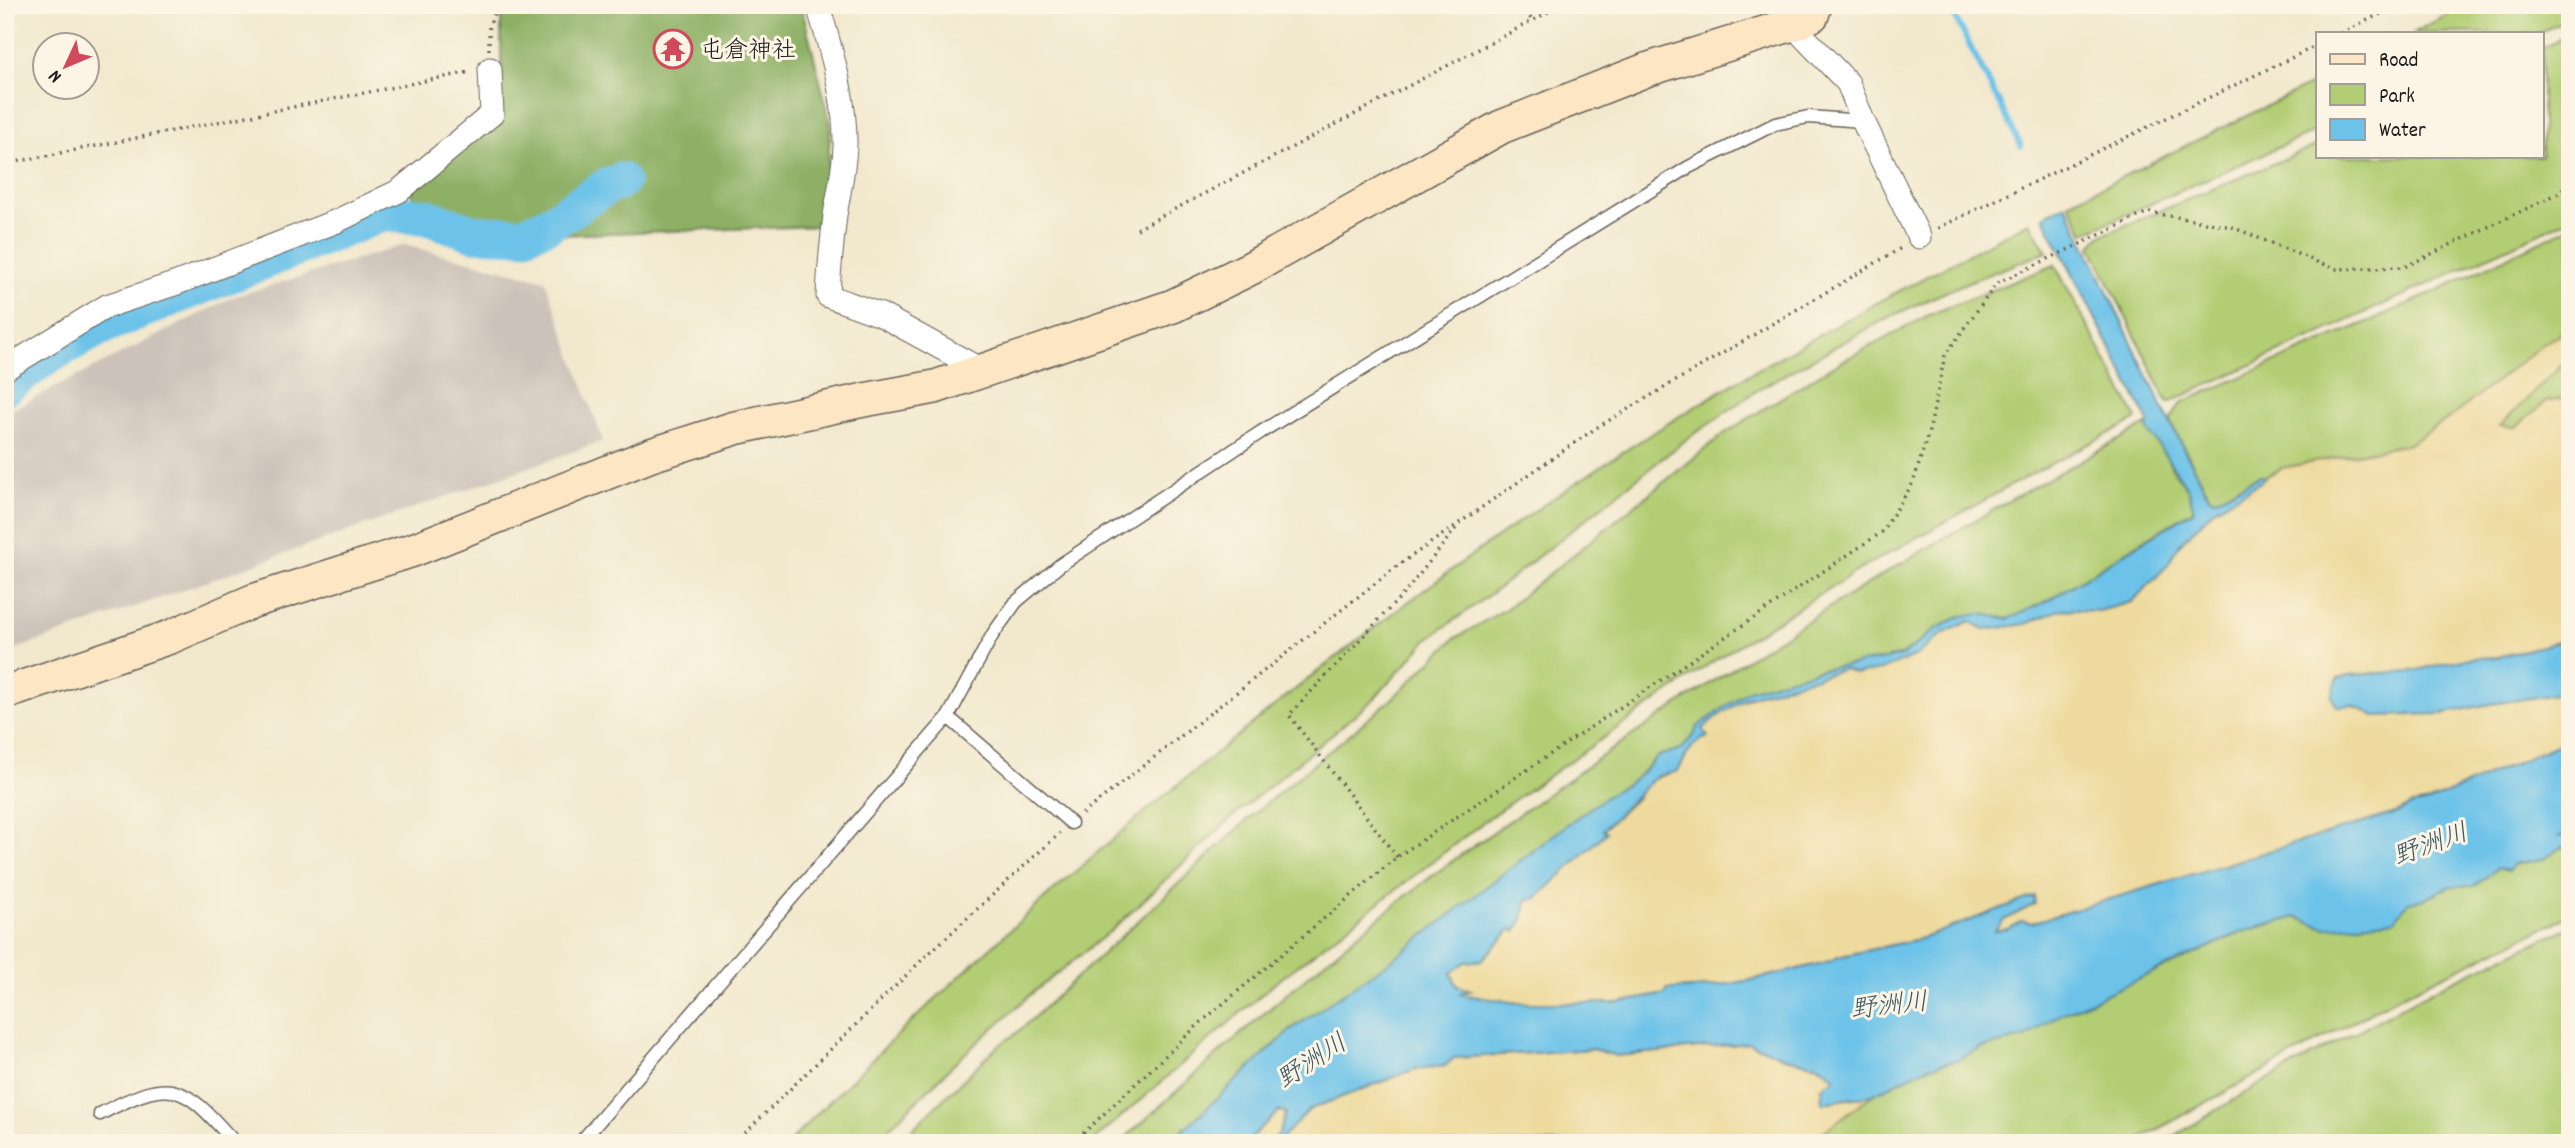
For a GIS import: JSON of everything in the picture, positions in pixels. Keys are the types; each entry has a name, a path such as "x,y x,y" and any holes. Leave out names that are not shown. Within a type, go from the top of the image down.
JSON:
{"street":[{"path":"823,7 824,35 831,47 842,94 845,144 828,296 881,315 985,372"},
{"path":"5,692 170,637 253,601 413,550 651,454 735,428 935,387 1173,306 1251,268 1501,127 1646,70 1806,14 1803,36 1848,83 1863,121 1919,237"},
{"path":"5,369 107,306 177,283 337,221 399,191 492,114 489,69"}],"lane":[{"path":"580,1143 948,717 993,634 1016,602 1060,565 1261,432 1689,167 1775,124 1808,117 1863,121"},
{"path":"948,717 1071,823"},
{"path":"100,1114 154,1090 175,1090 198,1102 235,1143"}],"path":[{"path":"5,164 489,69 489,27 497,5"},
{"path":"1523,5 1532,21"},
{"path":"1137,229 1560,5"},
{"path":"2343,32 2399,5"},
{"path":"735,1143 925,957 1115,786 1395,568 1596,428 1919,237 2316,45"},
{"path":"1073,1143 1199,1024 1397,857 1882,532 1913,483 1930,428 1945,355 1997,283 2148,212 2232,227 2334,269 2404,267 2559,193 2570,180"},
{"path":"1397,857 1289,715 1407,590 1461,522"}],"shaded area":[{"path":"404,245 545,280 603,441 5,653 5,413 233,297"}],"green space":[{"path":"508,5 801,5 831,124 823,226 439,239 407,187 501,115 501,15"},
{"path":"2466,5 2570,5 2570,19 2540,32 2415,32"},
{"path":"2570,34 2570,219 2168,403 2091,246 2100,236 2316,146 2316,158 2544,158 2544,46"},
{"path":"2316,82 2316,131 2084,233 2069,203"},
{"path":"2029,222 2047,252 1968,282 1889,317 1762,387 1683,442 1500,587 1428,639 1374,699 1229,820 1112,930 1030,995 958,1060 874,1143 789,1143 920,1013 1073,874 1251,725 1433,583 1559,494 1688,411 1814,337"},
{"path":"2570,227 2570,327 2542,345 2452,416 2409,444 2282,468 2265,477 2259,476 2216,499 2210,497 2170,421 2181,403 2411,303"},
{"path":"2055,265 2137,419 1859,570 1715,660 1490,817 1270,987 1091,1143 898,1143 998,1046 1018,1032 1257,811 1392,699 1454,639 1507,608 1725,433 1829,368 1929,315"},
{"path":"2570,361 2570,418 2563,398 2547,401 2516,427 2499,427 2562,364"},
{"path":"2150,423 2174,472 2188,489 2194,509 2049,600 2008,620 1983,614 1937,628 1902,655 1880,660 1696,733 1682,749 1658,756 1637,778 1610,794 1393,959 1292,1029 1169,1143 1120,1143 1345,945 1439,871 1552,791 1697,692 1845,598 1996,508"},
{"path":"2562,847 2570,848 2570,915 2394,999 2133,1143 1808,1143 1872,1095 1928,1067 1957,1060 1980,1048 2027,1037 2053,1018 2242,932 2296,917 2325,928 2425,899 2450,886 2475,886 2497,868 2543,859"},
{"path":"2570,927 2570,1143 2163,1143 2263,1082 2445,984"}],"sand":[{"path":"2570,327 2570,348 2563,354 2570,354 2570,361 2562,364 2500,426 2516,427 2547,401 2563,398 2570,418 2570,639 2498,657 2463,659 2414,671 2349,675 2337,705 2353,705 2374,716 2485,705 2570,691 2570,739 2429,802 2031,923 2022,921 2008,929 1993,931 2004,920 2035,904 1923,938 1770,976 1709,987 1667,989 1665,994 1617,1003 1518,1003 1456,994 1469,991 1457,986 1451,973 1465,962 1482,960 1511,929 1515,931 1525,910 1526,901 1637,798 1644,786 1659,777 1678,771 1703,729 1730,707 1788,684 1844,669 1855,674 1914,657 1942,634 1970,621 1985,630 2062,609 2099,611 2167,566 2179,545 2214,509 2265,477 2282,468 2409,444 2452,416 2542,345"},
{"path":"1749,1043 1790,1059 1819,1065 1836,1079 1822,1087 1849,1098 1872,1095 1808,1143 1277,1143 1310,1109 1415,1069 1444,1066 1454,1058 1593,1049 1616,1056"},
{"path":"1279,1111 1287,1112 1279,1134 1270,1143 1245,1143"}],"water":[{"name":"野洲川","path":"2066,205 2169,421 2209,497 2216,499 2260,476 2265,477 2214,509 2179,545 2167,566 2132,602 2099,611 2062,609 2026,624 1985,630 1970,621 1942,634 1914,657 1881,670 1855,674 1844,669 1748,697 1712,720 1703,729 1708,737 1693,746 1678,771 1655,777 1603,830 1607,832 1537,898 1526,901 1523,919 1515,932 1511,929 1482,960 1465,962 1451,973 1457,986 1471,990 1459,994 1518,1003 1617,1003 1665,994 1667,989 1729,984 1923,938 2034,896 2035,904 2004,920 1994,931 2008,929 2022,921 2031,923 2429,802 2570,739 2570,831 2560,837 2570,837 2570,848 2562,847 2543,859 2514,864 2508,871 2497,868 2475,886 2450,886 2425,899 2408,902 2395,920 2325,928 2296,917 2242,932 2053,1018 2027,1037 1980,1048 1957,1060 1928,1067 1872,1095 1823,1103 1822,1087 1835,1078 1819,1065 1790,1059 1749,1043 1616,1056 1593,1049 1454,1058 1445,1066 1415,1069 1310,1109 1277,1143 1270,1143 1279,1134 1286,1112 1279,1111 1245,1143 1169,1143 1292,1029 1393,959 1569,823 1637,778 1658,756 1682,749 1697,727 1749,690 1819,670 1902,656 1937,628 1961,616 1983,614 2008,619 2049,600 2194,510 2188,489 2146,427 2149,423 2043,216"},
{"path":"2570,639 2570,691 2562,693 2442,714 2374,716 2353,705 2337,706 2331,697 2338,678 2349,675 2414,671 2463,659 2498,657"}],"waterway":[{"path":"1949,5 2021,146"},
{"path":"5,387 49,355 107,324 384,213 427,217 474,233 523,235 547,225 604,188 621,181"}],"place":[{"name":"屯倉神社","path":"673,49"}]}
